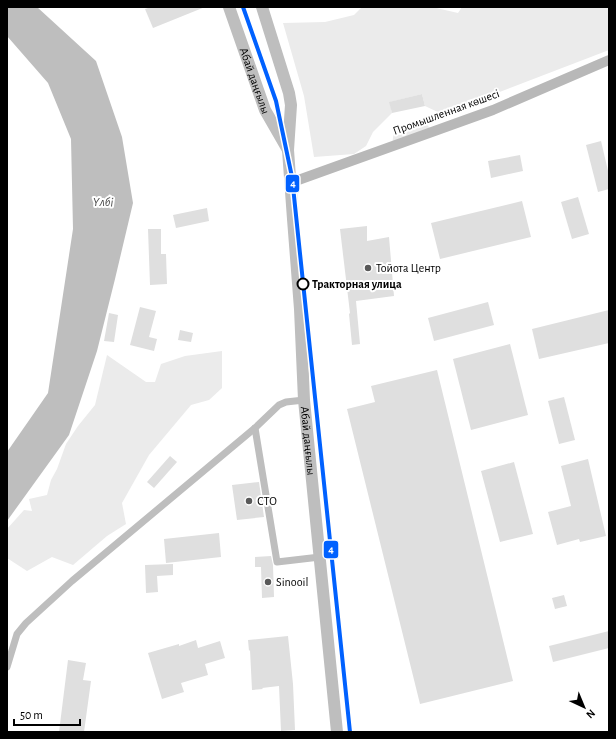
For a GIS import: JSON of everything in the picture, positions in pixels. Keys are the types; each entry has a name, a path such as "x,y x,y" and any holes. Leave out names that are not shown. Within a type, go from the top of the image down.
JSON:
{"main road":[{"name":"Абай даңғылы","path":"229,7 265,110 288,150"},
{"name":"Абай даңғылы","path":"262,7 292,105 288,150 300,309 304,400 337,732"},
{"name":"Промышленная көшесі","path":"290,183 493,110 609,60"}],"street":[{"path":"7,667 17,634 26,623 72,581 255,428 279,405 286,402 304,400"},
{"path":"255,428 277,562 320,556"}],"shaded area":[{"path":"362,7 432,7 458,13 462,7 609,7 609,50 442,114 425,106 422,94 390,102 392,113 373,132 366,146 354,154 314,157 304,96 283,23 325,22 354,15"},
{"path":"407,124 426,124 433,131 393,146 395,132"},
{"path":"222,351 222,388 209,400 191,405 149,455 122,503 126,524 107,536 73,565 52,557 27,571 7,558 7,529 24,510 32,511 29,499 47,495 51,480 57,469 66,444 95,405 107,355 146,382 155,382 161,364 185,356"}],"water":[{"name":"Үлбі","path":"7,7 37,7 96,61 122,137 133,203 97,351 69,435 7,521 7,452 48,393 73,229 71,139 48,83 7,36"}],"building":[{"path":"151,7 205,7 153,28 145,9"},
{"path":"422,94 425,106 392,113 389,102"},
{"path":"601,141 609,175 609,189 598,192 586,145"},
{"path":"520,155 523,171 491,178 488,161"},
{"path":"578,197 589,234 572,239 561,202"},
{"path":"522,201 531,237 440,259 431,223"},
{"path":"207,208 209,221 176,228 173,215"},
{"name":"Тойота Центр","path":"367,226 367,241 389,237 394,296 356,301 360,344 352,345 350,313 340,229"},
{"path":"148,229 161,229 161,254 166,254 167,284 150,285"},
{"path":"488,302 494,325 434,341 428,318"},
{"path":"140,307 156,311 149,337 157,339 154,351 130,345"},
{"path":"609,310 609,343 539,359 532,329"},
{"path":"109,313 118,315 114,342 104,341"},
{"path":"180,330 193,333 191,342 178,340"},
{"path":"510,344 528,415 471,430 453,359"},
{"path":"437,370 513,681 420,704 347,409 375,402 371,386"},
{"path":"564,397 575,440 559,444 548,401"},
{"path":"170,456 177,462 154,488 147,482"},
{"path":"588,459 606,536 580,542 579,539 557,545 548,512 571,506 561,466"},
{"path":"514,462 533,534 500,542 481,471"},
{"name":"СТО","path":"259,482 264,517 237,520 232,485"},
{"path":"219,533 221,557 166,563 164,539"},
{"name":"Sinooil","path":"271,556 273,565 274,597 262,598 261,567 255,567 255,557"},
{"path":"173,564 173,575 157,576 158,592 146,593 145,565"},
{"path":"564,595 567,606 555,609 552,598"},
{"path":"609,631 609,648 553,662 549,646"},
{"path":"288,636 293,684 295,730 281,731 279,686 252,690 248,640"},
{"path":"196,640 198,648 220,641 225,658 205,664 208,675 181,683 184,692 162,699 148,653 179,644 179,646"},
{"path":"68,660 86,663 83,680 91,681 84,732 59,732"}],"transit line":[{"name":"4","path":"243,7 276,101 292,177 350,732"}],"place":[{"name":"Тойота Центр","path":"368,268"},
{"name":"Тракторная улица","path":"303,284"},
{"name":"СТО","path":"249,501"},
{"name":"Sinooil","path":"268,582"}]}
